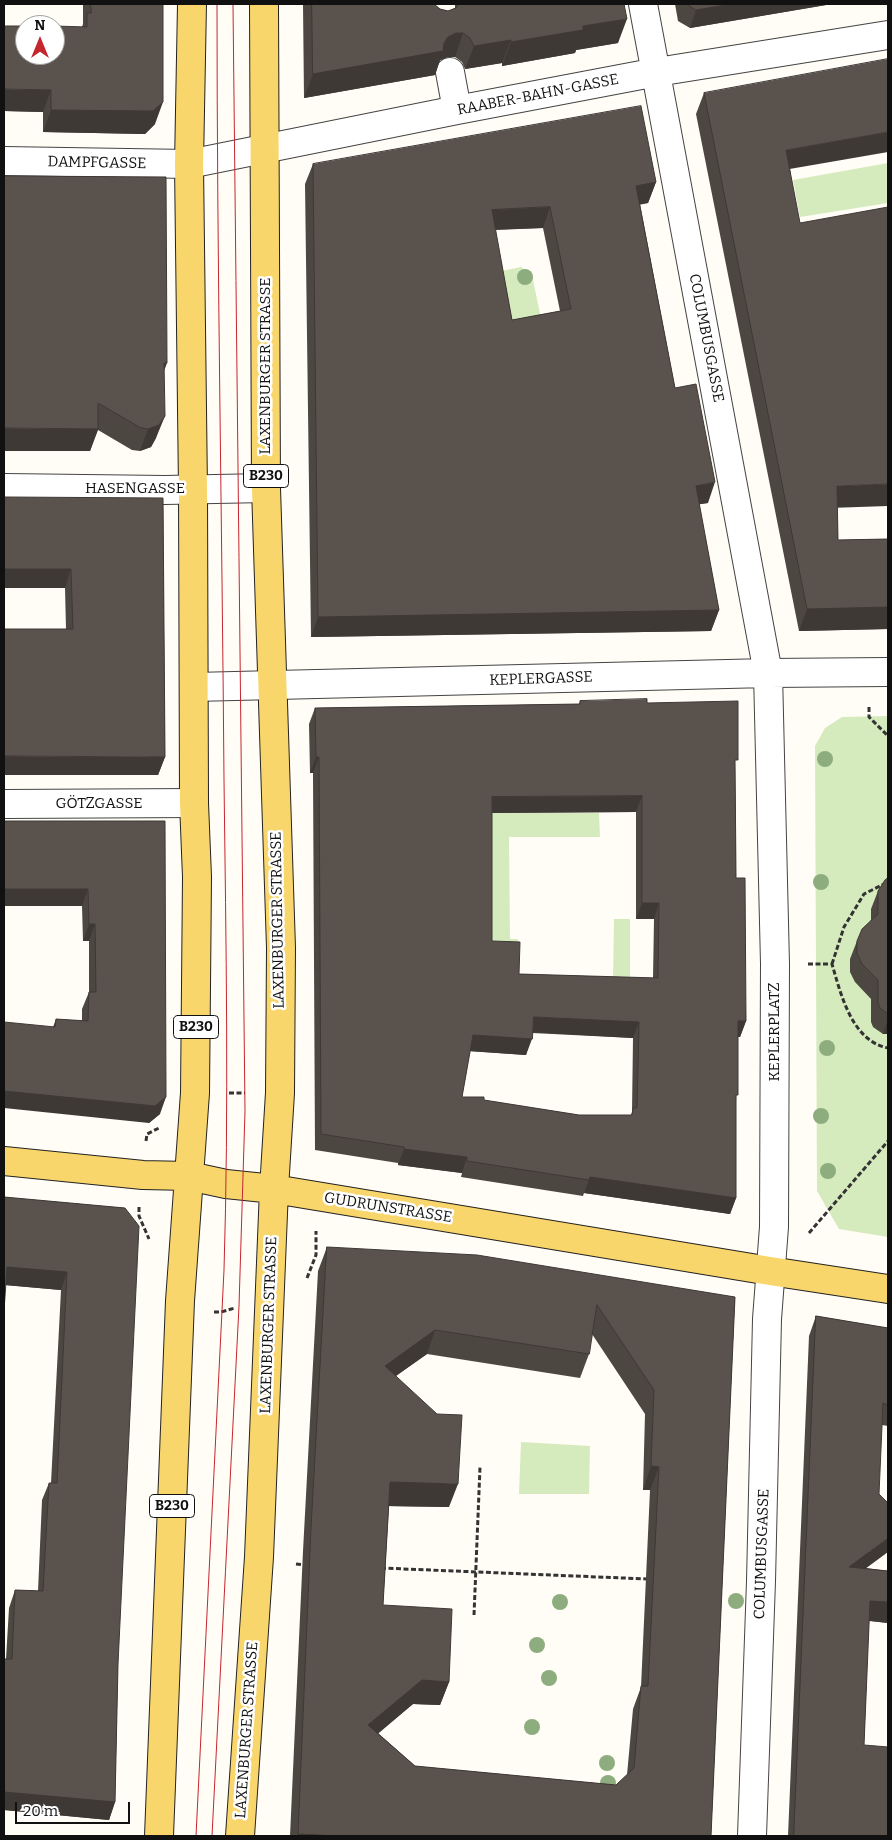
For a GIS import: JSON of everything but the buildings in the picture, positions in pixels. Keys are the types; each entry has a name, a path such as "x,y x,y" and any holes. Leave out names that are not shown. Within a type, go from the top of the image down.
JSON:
{"main road":[{"name":"B230","path":"159,1836 180,1302 196,1068 197,877 194,803 190,164 192,4"},
{"name":"LAXENBURGER STRASSE","path":"240,1836 259,1557 274,1189 280,1093 281,948 266,488 264,4"},
{"name":"GUDRUNSTRASSE","path":"4,1161 143,1175 189,1176 226,1184 274,1189 770,1271"},
{"path":"770,1271 888,1289"}],"street":[{"name":"COLUMBUSGASSE","path":"643,4 768,673"},
{"name":"RAABER-BAHN-GASSE","path":"190,164 657,72 888,35"},
{"path":"450,72 457,110"},
{"name":"DAMPFGASSE","path":"4,161 190,164"},
{"name":"HASENGASSE","path":"4,488 193,490 266,488"},
{"name":"KEPLERGASSE","path":"194,687 768,673 888,672"},
{"name":"KEPLERPLATZ","path":"768,673 775,964 774,1226 770,1271"},
{"name":"GÖTZGASSE","path":"4,804 194,803"},
{"name":"COLUMBUSGASSE","path":"752,1836 762,1574 770,1271"}],"path":[{"path":"888,882 864,894 844,927 832,964 842,1000 859,1030 877,1046 888,1048"},
{"path":"775,964 832,964"},
{"path":"809,1233 888,1141"},
{"path":"474,1615 480,1467"},
{"path":"296,1564 313,1565"},
{"path":"380,1568 647,1579"}],"green space":[{"path":"888,163 888,203 800,217 793,180"},
{"path":"521,267 532,275 544,333 505,340 492,273"},
{"path":"888,716 888,1237 839,1229 817,1191 815,746 825,728 842,717"},
{"path":"489,813 599,813 600,837 509,837 510,939 518,939 516,977 489,989"},
{"path":"614,919 630,919 630,993 613,981"},
{"path":"521,1442 590,1446 589,1494 519,1494"}],"tram line":[{"path":"196,1836 224,1270 227,1086 217,4"},
{"path":"212,1836 239,1306 245,1111 233,4"}]}
